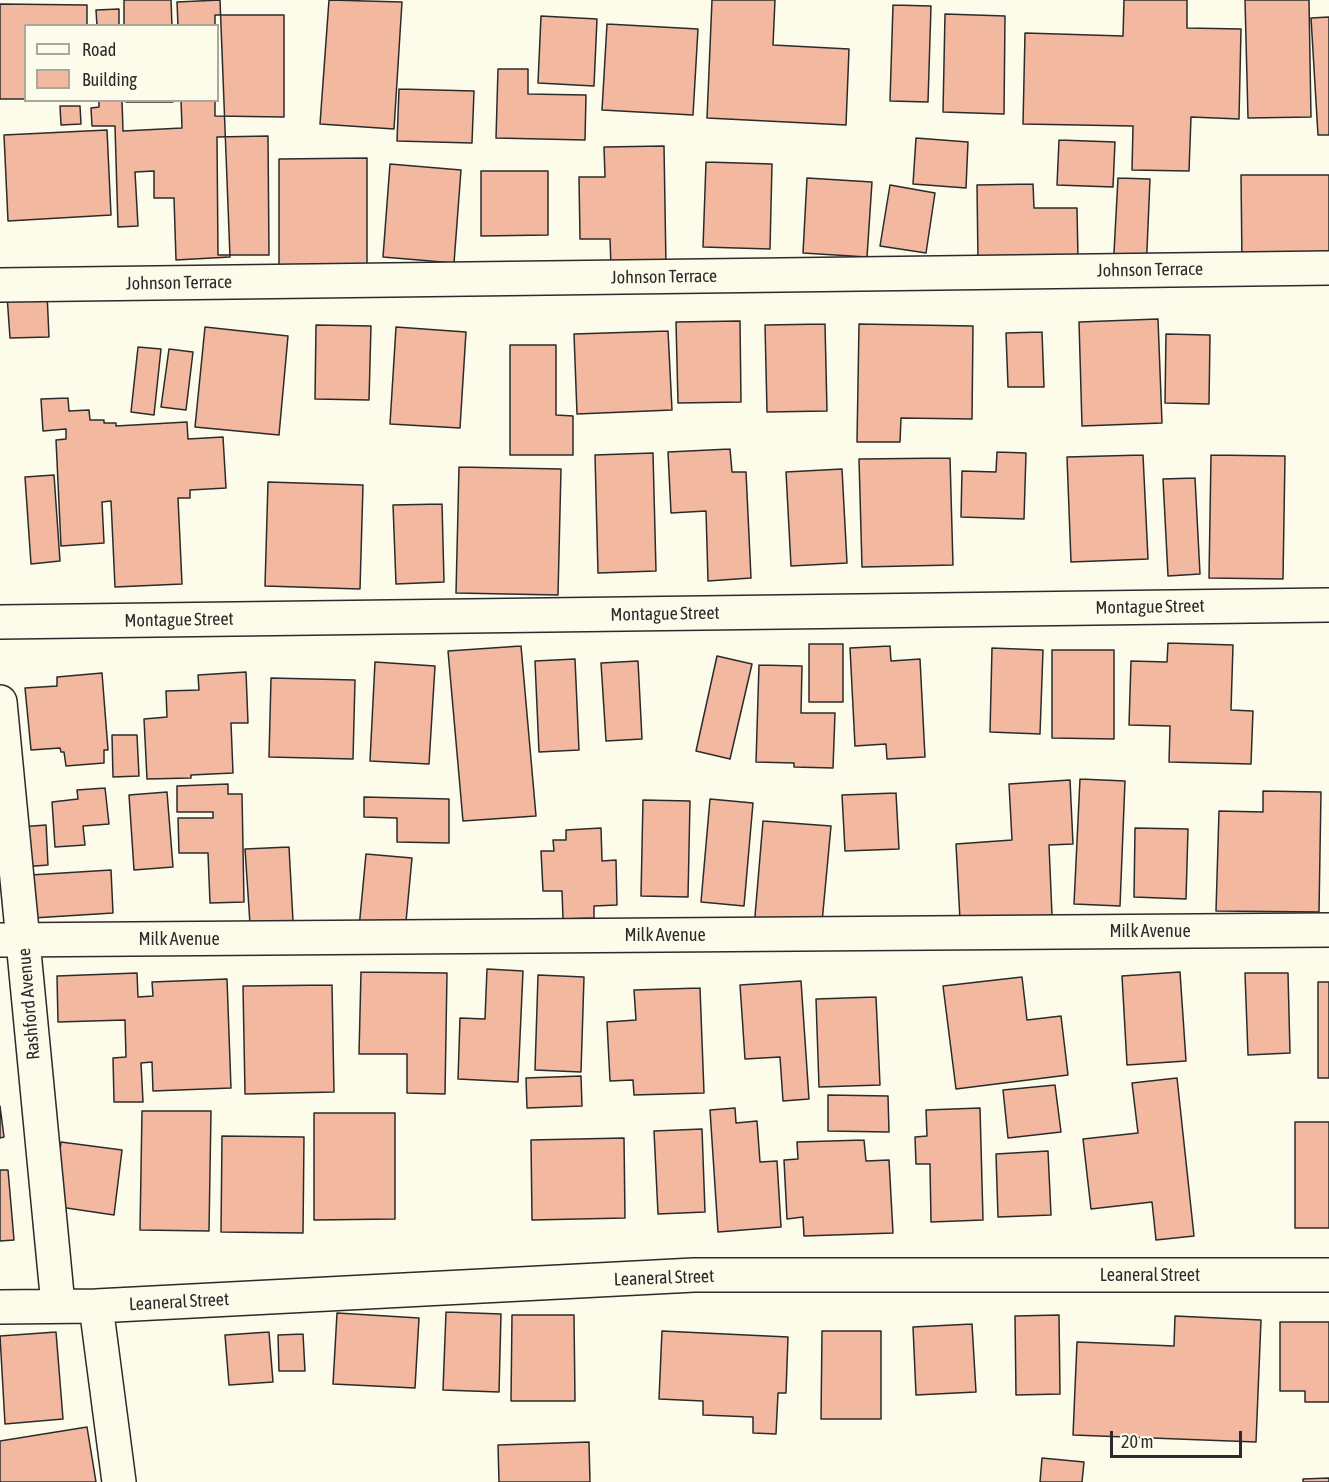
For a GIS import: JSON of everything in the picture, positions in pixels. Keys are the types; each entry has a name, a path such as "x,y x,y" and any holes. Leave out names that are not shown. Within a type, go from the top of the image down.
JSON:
{"street":[{"name":"Johnson Terrace","path":"0,285 1329,268"},
{"name":"Montague Street","path":"0,622 1329,605"},
{"name":"Rashford Avenue","path":"0,702 11,940 58,1305"},
{"name":"Milk Avenue","path":"11,940 1329,930"},
{"name":"Leaneral Street","path":"0,1307 96,1306 694,1275 1329,1275"},
{"path":"96,1306 119,1482"}],"building":[{"path":"124,0 171,0 172,24 124,24"},
{"path":"220,0 230,257 176,260 174,198 154,198 154,171 135,172 138,226 118,227 115,126 92,126 91,108 99,107 99,102 122,102 123,131 182,128 181,102 219,102 219,24 178,24 177,2"},
{"path":"329,0 402,2 394,129 320,124"},
{"path":"712,0 775,0 773,45 849,49 846,125 707,118"},
{"path":"1124,0 1187,0 1187,28 1241,29 1239,119 1191,117 1189,171 1132,170 1133,126 1023,124 1025,33 1123,36"},
{"path":"1245,0 1309,0 1311,117 1248,118"},
{"path":"0,4 87,5 87,24 24,24 24,99 0,99"},
{"path":"893,5 931,6 928,102 890,101"},
{"path":"119,9 119,24 97,24 96,10"},
{"path":"945,14 1005,16 1004,114 943,112"},
{"path":"215,15 284,15 284,117 215,116 215,102 219,102 219,24 215,24"},
{"path":"541,16 597,19 594,86 538,83"},
{"path":"1329,17 1329,135 1318,135 1311,18"},
{"path":"607,24 698,29 693,115 602,110"},
{"path":"498,69 528,69 528,94 586,95 585,140 496,138"},
{"path":"399,89 474,91 472,143 397,141"},
{"path":"60,106 80,106 81,124 61,125"},
{"path":"107,130 111,215 8,221 4,135"},
{"path":"268,136 269,255 218,255 217,137"},
{"path":"916,138 968,142 966,188 913,184"},
{"path":"1059,140 1115,142 1113,187 1057,185"},
{"path":"664,146 666,266 611,267 610,239 580,239 579,177 605,177 604,147"},
{"path":"367,158 367,265 279,265 279,159"},
{"path":"706,162 772,164 770,249 703,247"},
{"path":"390,164 461,170 454,263 383,257"},
{"path":"481,171 548,171 548,235 481,236"},
{"path":"1241,175 1329,175 1329,264 1242,264"},
{"path":"807,178 872,182 867,257 803,253"},
{"path":"1118,178 1150,179 1146,273 1113,271"},
{"path":"1033,184 1034,208 1077,208 1078,259 978,262 977,185"},
{"path":"890,185 935,193 926,253 880,246"},
{"path":"47,293 49,337 10,338 7,295"},
{"path":"1158,319 1162,423 1082,426 1079,322"},
{"path":"740,321 741,402 678,403 676,322"},
{"path":"825,324 827,411 767,412 765,325"},
{"path":"859,324 973,326 972,419 901,418 900,442 857,442"},
{"path":"316,325 371,326 369,400 315,399"},
{"path":"205,327 288,336 279,435 195,427"},
{"path":"396,327 466,332 460,428 390,424"},
{"path":"668,331 672,410 577,414 574,334"},
{"path":"1042,332 1044,387 1008,387 1006,333"},
{"path":"1166,334 1210,335 1209,404 1165,403"},
{"path":"510,345 556,345 556,415 573,416 573,455 510,455"},
{"path":"138,347 161,349 154,415 131,412"},
{"path":"169,349 193,352 186,410 161,407"},
{"path":"68,398 69,411 89,410 90,420 104,420 104,423 116,423 116,426 187,422 188,439 223,437 226,488 190,490 190,498 178,498 182,584 115,587 111,501 102,502 104,543 61,546 56,440 66,439 66,429 43,431 41,399"},
{"path":"730,449 732,472 746,472 751,578 708,581 706,511 671,513 668,452"},
{"path":"997,452 1026,453 1024,519 961,517 962,471 996,472"},
{"path":"653,453 656,571 598,573 595,455"},
{"path":"1143,455 1148,559 1071,562 1067,457"},
{"path":"1211,455 1285,456 1283,579 1209,578"},
{"path":"950,458 953,565 862,567 859,459"},
{"path":"459,467 561,469 558,595 456,593"},
{"path":"842,469 847,563 791,566 786,472"},
{"path":"54,475 60,561 31,564 25,477"},
{"path":"1195,478 1200,574 1168,576 1163,479"},
{"path":"268,482 363,485 360,589 265,586"},
{"path":"442,504 444,582 396,584 393,505"},
{"path":"1168,643 1233,645 1231,710 1253,711 1251,764 1169,762 1170,726 1129,725 1131,661 1167,662"},
{"path":"809,644 843,644 843,702 809,702"},
{"path":"521,646 536,816 463,821 448,651"},
{"path":"890,646 891,661 920,659 925,757 887,759 886,744 855,746 850,648"},
{"path":"992,648 1043,650 1040,734 990,732"},
{"path":"1052,650 1114,650 1114,739 1052,738"},
{"path":"717,656 752,664 730,759 696,751"},
{"path":"575,659 579,750 539,752 535,661"},
{"path":"638,661 642,739 606,741 601,663"},
{"path":"375,662 435,666 429,764 370,761"},
{"path":"759,665 802,666 801,713 835,713 833,768 794,767 794,763 756,762"},
{"path":"246,672 248,723 231,723 233,773 191,775 191,778 147,779 144,719 167,717 166,691 199,690 198,675"},
{"path":"102,673 108,750 104,750 104,763 66,766 64,752 61,752 60,748 31,750 25,688 57,686 57,677"},
{"path":"271,678 355,680 353,759 269,757"},
{"path":"112,735 137,735 139,776 113,777"},
{"path":"1080,779 1125,781 1120,906 1074,904"},
{"path":"1070,780 1073,844 1049,845 1052,915 960,920 956,844 1012,840 1009,784"},
{"path":"228,784 228,794 242,794 244,902 210,903 208,853 179,853 178,818 213,818 213,812 177,812 177,786"},
{"path":"105,788 109,824 83,826 85,845 55,847 52,802 78,799 77,790"},
{"path":"1263,791 1321,792 1319,912 1216,911 1219,811 1263,812"},
{"path":"167,792 173,867 134,870 129,795"},
{"path":"896,793 899,849 845,851 842,795"},
{"path":"364,797 449,799 449,843 397,842 397,818 364,817"},
{"path":"710,799 753,803 744,906 701,902"},
{"path":"643,800 690,801 688,897 641,896"},
{"path":"763,821 831,826 821,933 754,928"},
{"path":"46,825 48,865 22,867 19,827"},
{"path":"601,828 602,861 616,860 617,905 594,906 594,918 563,919 562,891 543,891 541,851 554,851 553,840 566,840 566,830"},
{"path":"1135,828 1188,829 1186,899 1134,897"},
{"path":"289,847 293,921 250,924 245,849"},
{"path":"366,854 412,858 405,932 359,928"},
{"path":"111,870 113,913 33,918 30,875"},
{"path":"487,969 523,971 518,1082 458,1079 460,1018 485,1019"},
{"path":"361,972 447,973 445,1094 407,1093 407,1054 359,1054"},
{"path":"1180,972 1186,1061 1127,1065 1122,976"},
{"path":"137,973 138,997 153,996 152,982 227,979 231,1088 153,1091 152,1062 141,1063 143,1102 114,1102 113,1058 126,1057 125,1020 58,1022 57,976"},
{"path":"1245,973 1288,973 1290,1053 1248,1055"},
{"path":"538,975 584,977 581,1072 535,1070"},
{"path":"1022,977 1027,1020 1061,1016 1068,1075 956,1089 943,986"},
{"path":"801,981 809,1099 783,1101 780,1057 745,1059 740,985"},
{"path":"1318,982 1329,982 1329,1078 1318,1078"},
{"path":"332,985 334,1092 245,1094 243,986"},
{"path":"700,988 704,1093 634,1095 633,1080 610,1081 607,1022 636,1020 634,990"},
{"path":"876,997 880,1085 819,1087 816,999"},
{"path":"581,1076 582,1106 527,1108 526,1078"},
{"path":"1177,1078 1194,1236 1156,1240 1152,1202 1091,1209 1083,1139 1138,1133 1132,1083"},
{"path":"1055,1085 1061,1132 1008,1138 1003,1090"},
{"path":"828,1095 888,1096 889,1132 828,1131"},
{"path":"0,1106 4,1137 0,1138"},
{"path":"735,1108 736,1123 757,1121 760,1162 777,1161 781,1227 718,1232 710,1110"},
{"path":"980,1108 983,1220 931,1222 930,1164 916,1164 915,1137 927,1136 926,1110"},
{"path":"142,1111 211,1111 209,1231 140,1230"},
{"path":"314,1113 395,1113 395,1219 314,1220"},
{"path":"1295,1122 1329,1122 1329,1228 1295,1228"},
{"path":"702,1129 705,1212 658,1214 654,1131"},
{"path":"222,1136 304,1137 303,1233 221,1232"},
{"path":"624,1138 625,1218 532,1220 531,1140"},
{"path":"864,1140 866,1161 889,1160 893,1233 804,1236 803,1217 787,1219 784,1160 798,1159 797,1142"},
{"path":"61,1142 122,1150 114,1215 53,1206"},
{"path":"1048,1151 1051,1215 998,1217 996,1154"},
{"path":"0,1170 8,1170 14,1240 0,1241"},
{"path":"446,1312 501,1314 499,1392 443,1390"},
{"path":"337,1313 419,1318 415,1388 333,1384"},
{"path":"512,1315 574,1315 575,1401 511,1401"},
{"path":"1059,1315 1060,1394 1016,1395 1015,1316"},
{"path":"1175,1316 1261,1320 1256,1442 1073,1435 1077,1342 1174,1346"},
{"path":"1280,1322 1329,1322 1329,1402 1305,1402 1305,1391 1280,1391"},
{"path":"972,1324 976,1392 916,1395 913,1327"},
{"path":"662,1331 788,1337 786,1393 778,1393 776,1434 753,1433 753,1417 703,1415 703,1401 659,1399"},
{"path":"822,1331 881,1331 881,1419 821,1419"},
{"path":"56,1332 63,1419 5,1424 0,1336"},
{"path":"269,1332 273,1382 229,1385 225,1335"},
{"path":"303,1334 305,1371 279,1371 278,1335"},
{"path":"87,1427 96,1482 0,1482 0,1441"},
{"path":"589,1442 590,1482 499,1482 498,1445"},
{"path":"1042,1458 1084,1462 1082,1482 1040,1482"},
{"path":"1329,1478 1329,1482 1303,1482 1303,1479"}]}
